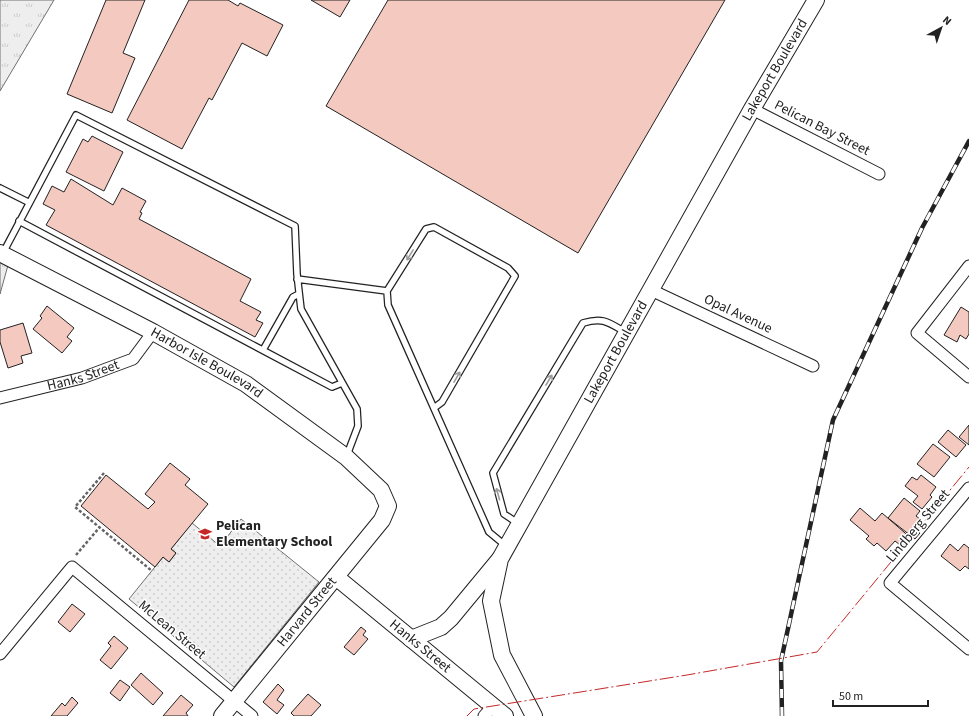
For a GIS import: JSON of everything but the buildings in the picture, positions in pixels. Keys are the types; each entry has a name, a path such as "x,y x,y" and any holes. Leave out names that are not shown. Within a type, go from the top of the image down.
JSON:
{"street":[{"name":"Lakeport Boulevard","path":"534,716 502,655 491,601 503,553 752,109 816,0"},
{"name":"Pelican Bay Street","path":"752,109 879,174"},
{"name":"Harbor Isle Boulevard","path":"1,253 153,332 246,384 346,457 381,490 388,506"},
{"path":"969,266 917,333 969,377"},
{"name":"Opal Avenue","path":"651,290 813,366"},
{"name":"Hanks Street","path":"0,398 82,378 133,359 153,332"},
{"name":"Lindberg Street","path":"969,488 890,583 969,649"},
{"name":"Harvard Street","path":"222,716 382,520 388,506"},
{"path":"411,639 441,627 451,618 503,553"},
{"name":"McLean Street","path":"0,654 72,567 252,716"},
{"name":"Hanks Street","path":"336,577 411,639 494,713"}],"lane":[{"path":"1,253 76,115 295,226 297,279 301,308 357,409 358,426 346,457"},
{"path":"0,188 28,202"},
{"path":"19,220 332,387 342,383"},
{"path":"434,408 442,402 515,276 508,268 434,227 426,229 387,291 388,305 489,532 503,553"},
{"path":"297,279 387,291"},
{"path":"263,350 293,297 299,294"},
{"path":"519,524 504,514 493,473 583,323 593,320 606,321 626,333"}],"path":[{"path":"104,473 75,507 152,571"},
{"path":"76,555 99,528"}],"green space":[{"path":"0,0 54,0 0,91"},
{"path":"0,253 10,258 0,294"},
{"path":"241,519 319,582 234,687 129,599 163,557 169,562 176,553 171,549 192,523 220,546"}],"railway":[{"path":"782,716 781,661 833,420 922,228 969,141"}],"power":[{"path":"467,716 474,709 687,675 817,652 969,467"}],"place":[{"name":"Pelican Elementary School","path":"205,534"}]}
